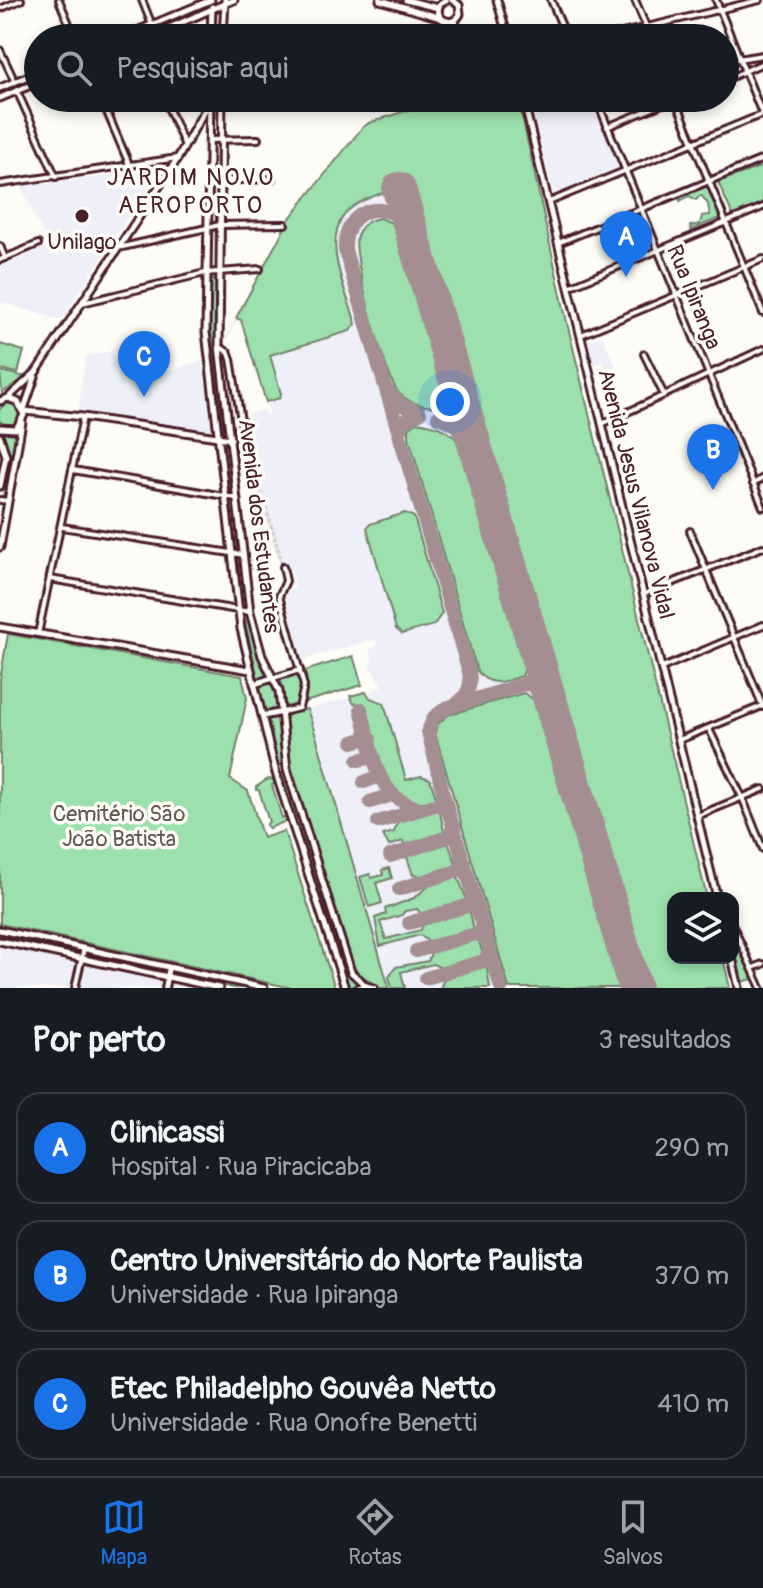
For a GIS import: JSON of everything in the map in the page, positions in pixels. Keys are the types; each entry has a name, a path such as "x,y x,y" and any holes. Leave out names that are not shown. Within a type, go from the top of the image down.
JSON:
{"main road":[{"path":"154,24 212,0 211,24"},
{"path":"178,24 234,0"},
{"path":"380,0 446,21 455,20"},
{"path":"406,0 438,8"},
{"path":"438,8 446,0"},
{"path":"454,1 466,0"},
{"path":"497,0 504,24"},
{"path":"454,1 460,9 456,24"},
{"path":"223,24 224,2"},
{"path":"438,8 441,18"},
{"path":"0,88 24,78"},
{"path":"0,98 24,88"},
{"path":"0,547 24,411 36,372 178,158 203,112"},
{"name":"Avenida dos Estudantes","path":"210,112 206,332 239,610 250,670 276,773 345,988"},
{"name":"Avenida dos Estudantes","path":"221,112 219,346 250,612 262,656 279,691 287,769 351,972 366,986"},
{"name":"Avenida Jesus Vilanova Vidal","path":"526,112 716,892"},
{"path":"192,134 200,127 209,127"},
{"path":"3,399 36,372"},
{"path":"3,399 18,402 24,411"},
{"path":"24,411 231,439"},
{"path":"0,428 11,431 22,422"},
{"path":"0,437 6,456 0,486"},
{"path":"0,627 250,670"},
{"path":"254,684 273,678"},
{"path":"263,716 283,712"},
{"path":"276,773 287,769"},
{"path":"292,823 303,819"},
{"path":"0,930 264,988"},
{"path":"0,941 219,988"},
{"path":"120,967 122,957"},
{"path":"733,964 739,988"},
{"path":"358,988 374,988"}],"street":[{"path":"0,9 21,0"},
{"path":"59,0 69,24"},
{"path":"142,0 152,24"},
{"path":"551,0 561,24"},
{"path":"635,0 645,24"},
{"path":"716,0 726,24"},
{"path":"658,24 760,0"},
{"path":"0,50 15,82"},
{"path":"549,202 763,115 739,59 763,55"},
{"path":"739,75 763,63"},
{"path":"17,91 24,106"},
{"path":"27,112 56,177"},
{"path":"107,112 129,164"},
{"path":"170,112 185,146"},
{"name":"Rua Ipiranga","path":"601,112 763,507"},
{"path":"607,127 643,112"},
{"path":"681,112 763,313"},
{"path":"209,140 258,139"},
{"path":"0,184 178,158"},
{"path":"558,243 763,159"},
{"path":"208,181 272,179"},
{"path":"569,287 763,207"},
{"path":"118,248 220,225 285,224"},
{"path":"0,246 3,259 38,244"},
{"path":"581,335 763,259"},
{"path":"82,303 205,273 260,269"},
{"path":"219,346 229,353 231,359 242,427"},
{"path":"602,424 763,349"},
{"path":"644,354 664,395"},
{"path":"38,634 83,417"},
{"path":"73,470 238,499"},
{"path":"753,484 763,478"},
{"path":"0,500 8,501"},
{"path":"62,527 244,555"},
{"path":"679,740 763,706 690,531"},
{"path":"644,594 763,547"},
{"path":"283,567 286,581 279,596 304,686 299,708 283,712"},
{"path":"50,579 250,612"},
{"path":"662,668 763,625"},
{"path":"273,678 300,670"},
{"path":"709,729 763,849"},
{"path":"697,816 763,789"},
{"path":"739,939 761,988"},
{"path":"75,988 84,948"},
{"path":"753,968 763,964"},
{"path":"165,988 169,967"}],"shaded area":[{"path":"402,112 521,112 568,327 706,892 667,892 667,964 724,964 730,988 379,988 355,970 293,780 286,719 290,714 382,686 369,665 372,664 370,649 378,646 376,639 302,660 285,593 295,589 291,569 281,567 239,428 251,424 248,414 264,410 266,416 270,415 241,320 236,322 227,340 224,340 290,218 362,128"},
{"path":"533,112 597,112 619,167 554,195"},
{"name":"Unilago","path":"159,169 61,320 0,302 0,267 49,246 21,187"},
{"path":"602,336 616,367 606,371 602,362 591,366 585,342"},
{"path":"113,351 123,384 203,361 212,432 78,410 86,356"},
{"path":"0,947 193,988 0,988"}],"green space":[{"path":"402,112 521,112 568,327 706,892 667,892 667,964 724,964 730,988 650,988 411,186 366,199 343,217 335,246 341,279 356,324 350,331 270,355 281,394 280,398 266,402 241,320 236,318 290,218 362,128"},
{"path":"763,166 763,203 733,216 718,182"},
{"path":"707,185 722,217 691,230 690,226 700,224 702,216 710,215 708,204 701,195 696,200 689,196 680,201 679,197"},
{"path":"380,218 392,223 397,231 446,389 445,401 438,407 416,404 398,392 378,341 359,266 357,236 369,221"},
{"path":"213,279 216,284 215,333 227,434 223,433 210,325 210,281"},
{"path":"0,344 24,351 18,373 0,369"},
{"path":"0,371 26,377 2,393"},
{"path":"9,404 19,411 17,423 9,426 1,423 1,407"},
{"path":"416,422 442,429 462,445 526,665 522,676 492,682 477,671 409,438 409,428"},
{"path":"17,431 7,496 3,497 9,450 3,433"},
{"path":"405,513 414,517 442,613 434,625 402,634 396,629 367,528 370,524"},
{"path":"247,615 266,677 261,680 258,679 244,617"},
{"name":"Cemitério São João Batista","path":"8,634 242,676 247,698 230,779 248,791 263,838 284,831 335,988 292,988 0,924 0,679"},
{"path":"353,656 362,685 305,702 308,688 305,671"},
{"path":"299,673 299,701 297,705 286,708 281,679"},
{"path":"270,682 276,692 279,710 265,713 257,685"},
{"path":"366,692 370,698 384,703 406,780 421,776 430,779 436,798 433,801 418,803 405,800 394,793 384,780 362,703 354,704 350,696"},
{"path":"524,693 537,702 623,988 509,988 435,733 438,724 448,715"},
{"path":"307,709 389,988 379,988 355,970 293,780 287,751 286,719 290,714"},
{"path":"277,715 281,765 278,764 268,718"},
{"path":"286,771 298,818 293,815 281,774"},
{"path":"268,779 275,780 276,783 272,785 282,818 286,817 287,821 269,828 259,790 256,790"},
{"path":"439,808 445,836 405,848 403,841 389,846 383,835 394,832 399,818"},
{"path":"300,824 351,974 361,984 349,988 297,826"},
{"path":"448,842 457,867 455,870 431,877 413,875 406,854"},
{"path":"389,868 392,878 376,883 382,903 369,907 360,877 383,875 382,870"},
{"path":"457,875 467,900 464,904 423,916 417,909 405,911 402,915 380,922 386,939 421,930 424,922 467,910 474,931 430,943 420,935 380,946 375,918 386,914 385,909 414,898 432,883"},
{"path":"0,932 79,949 78,952 0,937"},
{"path":"475,937 483,955 480,959 444,969 433,964 401,972 405,988 392,988 389,977 396,967 428,961 432,950"},
{"path":"739,950 753,979 741,982 738,964"},
{"path":"482,965 487,968 490,988 440,988 446,975"},
{"path":"171,970 249,985 250,988 234,988 173,974"}],"taxiway":[{"path":"409,226 388,211 366,212 350,225 345,250 469,672 468,690 455,705"},
{"path":"459,391 459,403 454,411 438,417 461,429 477,450"},
{"path":"389,392 402,405 420,413 405,420 399,433"},
{"path":"537,660 535,675 525,684 540,687 548,698"},
{"path":"501,988 443,793 428,731 434,717 446,708 525,684"},
{"path":"361,709 372,755 385,784 406,804 422,808"},
{"path":"353,742 370,739"},
{"path":"358,760 374,757"},
{"path":"364,782 377,777 381,779"},
{"path":"370,802 392,795"},
{"path":"378,822 438,804 448,810"},
{"path":"390,856 448,837 454,827"},
{"path":"399,889 457,871 464,862"},
{"path":"409,923 470,905"},
{"path":"416,951 476,934 487,939"},
{"path":"426,978 484,961 490,952"}],"runway":[{"path":"399,189 635,988"}],"tunnel":[{"path":"242,427 283,567"}],"place":[{"name":"Unilago","path":"82,216"},
{"name":"Clinicassi","path":"626,277"},
{"name":"Etec Philadelpho Gouvêa Netto","path":"144,397"},
{"name":"Centro Universitário do Norte Paulista","path":"713,490"}],"district":[{"name":"JARDIM NOVO AEROPORTO","path":"191,191"}]}
